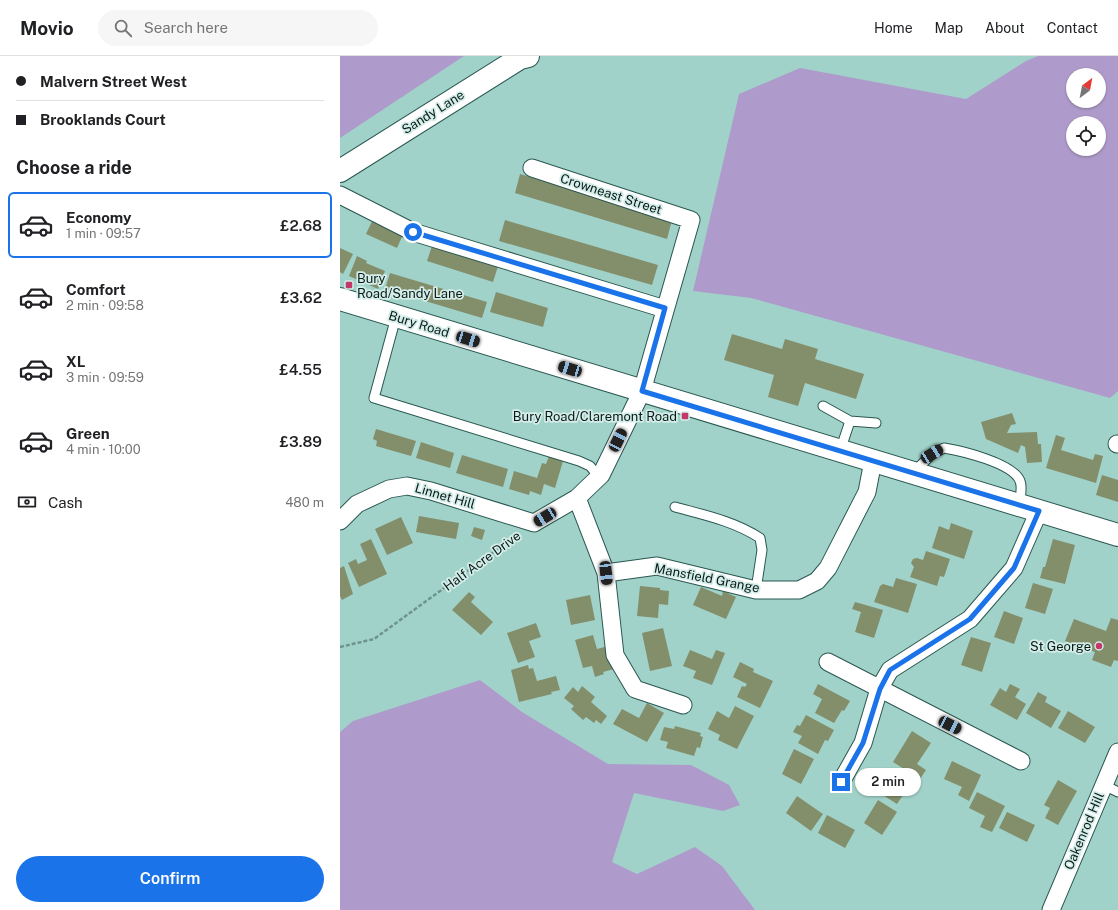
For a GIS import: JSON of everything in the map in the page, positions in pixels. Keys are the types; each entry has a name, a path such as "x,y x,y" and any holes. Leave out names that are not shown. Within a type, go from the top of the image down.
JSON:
{"main road":[{"name":"Sandy Lane","path":"340,171 520,58 528,56"},
{"name":"Bury Road","path":"340,299 873,462 1118,535"}],"street":[{"name":"Crowneast Street","path":"532,168 691,220"},
{"path":"340,195 413,232 665,308"},
{"name":"Half Acre Drive","path":"534,523 577,498 599,477 642,391 691,220"},
{"name":"Mansfield Grange","path":"606,573 657,566 756,590 799,590 817,581 828,568 867,492 873,462"},
{"name":"Linnet Hill","path":"340,521 357,504 389,489 407,486 432,491 534,523"},
{"path":"577,498 606,573 615,655 635,689 683,705"},
{"path":"841,782 863,743 880,689 890,670 970,619 1014,568 1029,508"},
{"path":"828,662 1021,762"},
{"name":"Oakenrod Hill","path":"1051,910 1111,789 1118,752"}],"lane":[{"path":"396,317 374,398 579,461 590,466 599,477"},
{"path":"823,406 850,421 876,423"},
{"path":"840,451 850,421"},
{"path":"912,473 932,454 940,449 951,449 991,461 1013,472 1018,476 1029,508"},
{"path":"675,507 729,523 749,531 760,538 762,550 756,590"}],"path":[{"name":"Half Acre Drive","path":"340,647 374,639 534,523"}],"shaded area":[{"path":"340,56 464,56 340,138"},
{"path":"1038,56 1118,56 1118,391 1110,398 751,298 693,291 739,94 800,68 966,99 1026,61"},
{"path":"480,680 522,712 608,764 691,765 729,785 740,805 723,811 634,793 612,862 637,874 695,847 722,866 755,910 340,910 340,732 353,721"}],"building":[{"path":"520,174 672,220 667,239 515,193"},
{"path":"374,217 405,230 397,248 366,234"},
{"path":"505,220 658,265 652,285 499,241"},
{"path":"433,243 499,263 493,282 427,261"},
{"path":"340,248 353,254 343,274 340,272"},
{"path":"357,256 367,261 366,263 385,271 378,289 349,276"},
{"path":"390,273 487,302 482,318 385,289"},
{"path":"496,292 548,308 543,327 490,312"},
{"path":"732,334 782,349 785,339 818,349 815,359 864,374 856,399 805,383 798,406 768,397 774,375 724,360"},
{"path":"1012,413 1016,424 1011,425 1007,433 1037,432 1038,444 1041,444 1042,462 1027,463 1025,447 1021,445 1018,453 986,439 981,422"},
{"path":"376,429 416,441 411,456 376,446 377,441 373,439"},
{"path":"1056,435 1065,438 1061,450 1093,460 1095,454 1103,456 1096,483 1046,468"},
{"path":"421,442 454,453 450,468 416,458"},
{"path":"462,455 508,469 503,487 456,473"},
{"path":"549,456 563,461 555,488 544,484 541,495 530,491 529,495 509,489 514,471 537,478 542,463 546,464"},
{"path":"1102,475 1118,480 1118,502 1096,495"},
{"path":"419,516 459,523 456,539 416,532"},
{"path":"401,517 413,543 387,555 375,529"},
{"path":"951,523 973,531 964,559 932,548 939,526 949,530"},
{"path":"474,527 485,530 482,540 471,536"},
{"path":"371,539 387,574 359,587 348,563 356,559 358,564 367,560 360,544"},
{"path":"1053,539 1075,545 1065,584 1040,578 1043,567 1045,567"},
{"path":"926,551 950,559 944,577 940,576 937,586 910,577 914,567 911,563 913,559 917,558 923,560"},
{"path":"344,566 353,594 342,600 340,596 340,568"},
{"path":"896,578 917,584 908,613 874,602 880,586 883,584 893,587"},
{"path":"1033,583 1053,589 1045,614 1025,608"},
{"path":"640,586 660,588 660,590 669,591 668,605 659,604 658,618 637,616"},
{"path":"701,587 722,596 723,591 736,597 726,619 693,605"},
{"path":"469,592 475,597 471,602 493,622 481,635 452,610"},
{"path":"590,595 595,620 571,625 566,600"},
{"path":"855,602 883,610 874,638 855,632 861,612 852,609"},
{"path":"1004,611 1023,618 1014,644 994,637"},
{"name":"St George","path":"1111,618 1118,620 1118,661 1114,660 1111,667 1092,660 1095,652 1065,641 1074,619 1106,631"},
{"path":"536,623 541,637 529,641 535,657 518,663 507,633"},
{"path":"663,628 672,666 650,671 642,633"},
{"path":"593,635 597,649 608,646 614,669 603,672 604,674 595,677 592,666 583,668 575,640"},
{"path":"971,637 991,643 982,672 961,665"},
{"path":"690,650 712,659 716,650 725,653 712,685 693,678 696,671 683,666"},
{"path":"740,662 754,669 753,672 773,681 760,708 737,697 742,686 745,687 747,684 733,677"},
{"path":"528,665 529,669 533,668 537,681 556,676 560,690 551,692 552,694 519,702 511,670"},
{"path":"818,684 850,701 834,723 815,713 822,699 813,694"},
{"path":"1010,684 1020,689 1015,697 1026,704 1017,720 990,705 1000,688 1006,692"},
{"path":"582,686 595,697 591,702 607,716 601,724 596,720 594,723 586,717 583,720 571,709 574,706 564,698 573,687 578,692"},
{"path":"1038,692 1047,697 1045,702 1061,711 1051,728 1026,713"},
{"path":"647,703 664,713 647,742 613,724 622,709 639,718"},
{"path":"735,706 754,716 737,749 718,740 720,735 708,729 717,711 729,718"},
{"path":"1068,711 1095,727 1085,743 1058,728"},
{"path":"806,715 834,730 828,741 825,740 818,754 798,743 802,736 793,732 797,725 800,726"},
{"path":"675,726 701,733 700,736 703,737 700,748 697,747 694,756 666,748 668,742 660,740 664,727 674,729"},
{"path":"912,731 931,743 917,764 926,770 920,779 893,762"},
{"path":"794,749 814,759 801,784 782,774"},
{"path":"952,761 981,775 969,801 958,795 962,787 944,779"},
{"path":"894,768 913,780 897,804 878,792"},
{"path":"1058,780 1077,791 1058,825 1045,818 1050,808 1044,805"},
{"path":"977,792 1005,806 992,832 980,827 985,816 969,808"},
{"path":"797,796 823,814 811,831 786,813"},
{"path":"878,800 897,812 882,835 864,823"},
{"path":"1007,812 1035,825 1027,842 999,828"},
{"path":"827,815 855,830 845,848 818,833"}],"place":[{"name":"Bury Road/Sandy Lane","path":"349,285"},
{"name":"Bury Road/Claremont Road","path":"685,416"},
{"name":"St George","path":"1099,646"}],"route":[{"path":"413,232 665,308 642,391 1039,511 1014,568 970,619 890,670 880,689 863,743 841,782"}]}
